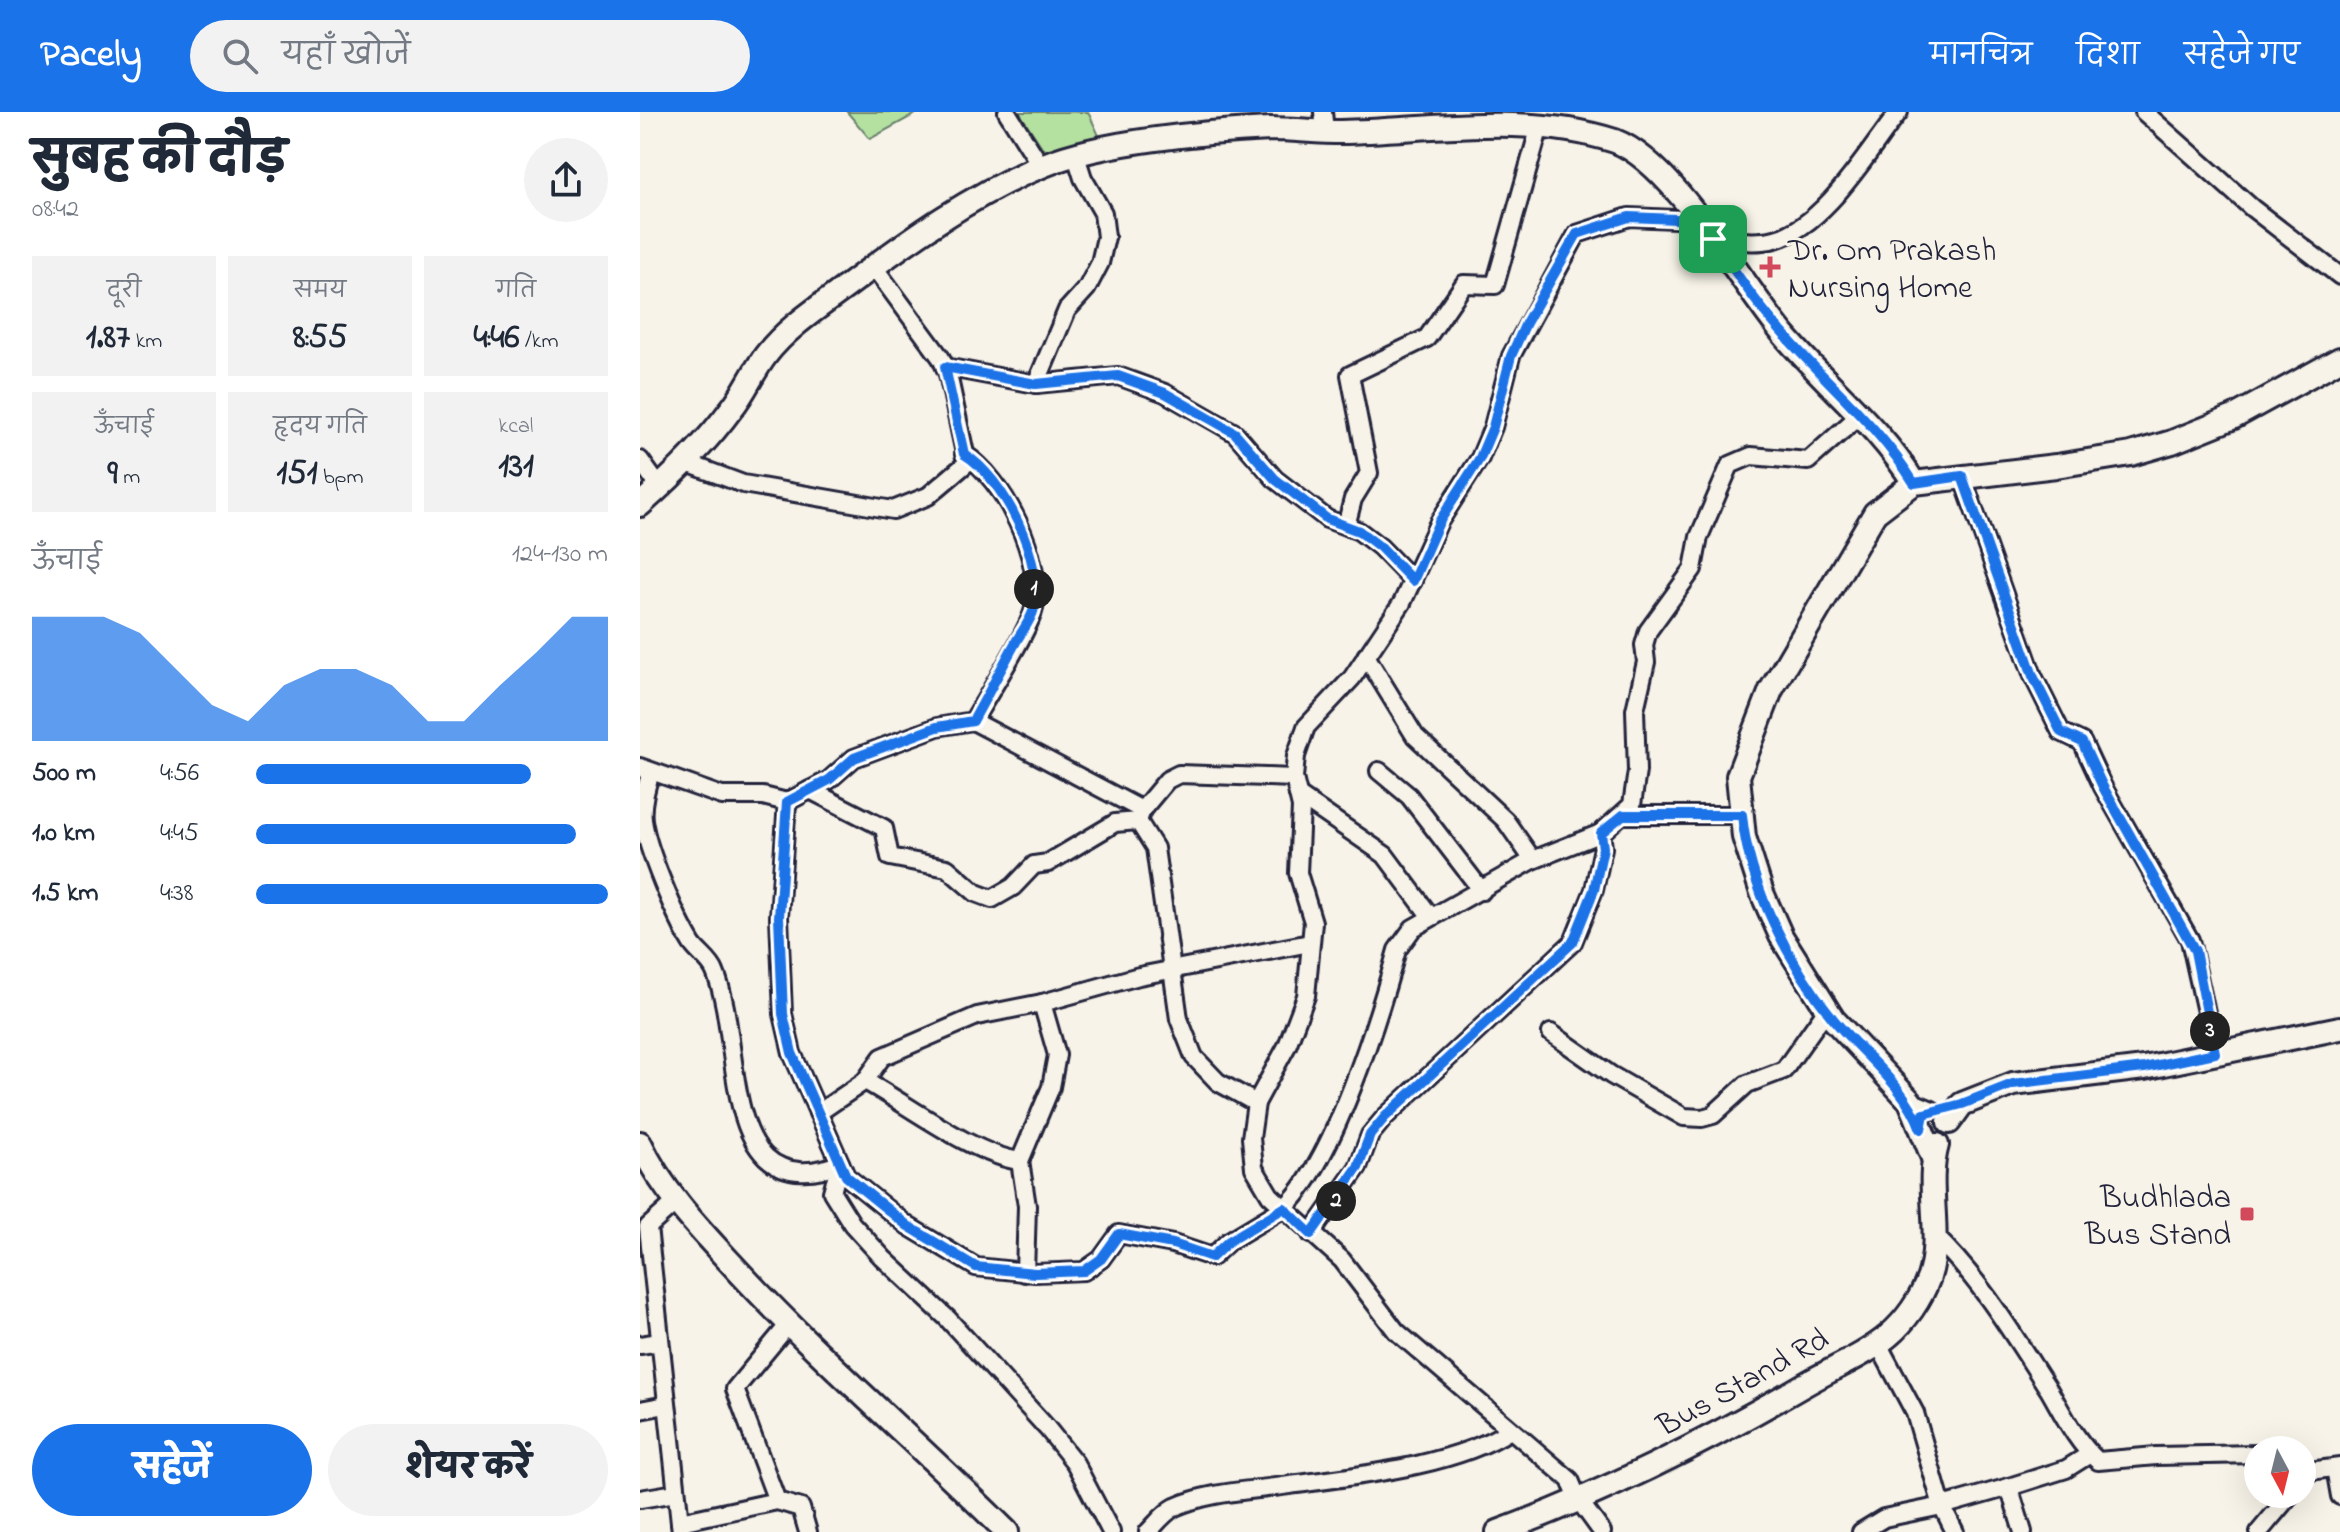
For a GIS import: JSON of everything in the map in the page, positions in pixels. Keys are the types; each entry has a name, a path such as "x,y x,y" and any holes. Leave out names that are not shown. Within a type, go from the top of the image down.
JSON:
{"street":[{"path":"1007,112 1041,166"},
{"path":"1713,239 1774,240 1793,232 1836,197 1899,112"},
{"path":"2144,112 2252,208 2340,276"},
{"path":"640,505 687,463 734,406 767,354 808,316 874,267 991,189 1041,166 1154,140 1324,122 1540,126 1617,142 1653,168 1699,220 1788,339 1861,414 1899,458 1914,483"},
{"path":"1346,526 1353,499 1369,473 1350,375 1427,338 1464,284 1495,285 1540,126"},
{"path":"1036,384 1067,310 1087,288 1100,263 1106,237 1103,213 1083,178 1076,156"},
{"path":"1602,1532 1578,1499 1570,1480 1396,1331 1342,1260 1270,1195 1254,1168 1251,1138 1256,1103 1298,1023 1306,996 1313,922 1298,873 1301,807 1296,787 1296,756 1306,727 1352,678 1413,581 1439,522 1480,458 1493,427 1511,356 1526,323 1577,234 1629,217 1699,220"},
{"path":"687,463 743,484 893,510 928,496 967,463 945,367 874,267"},
{"path":"1551,1033 1611,1075 1684,1117 1702,1118 1713,1115 1747,1084 1784,1070 1827,1009 1781,936 1744,837 1738,776 1752,731 1771,690 1875,513 1914,483 2131,454 2202,434 2340,359"},
{"path":"945,367 1036,384 1118,376 1165,393 1235,433 1275,479 1327,519 1346,526 1380,547 1413,581"},
{"path":"787,802 779,917 783,1014 792,1053 846,1176 954,1257 976,1267 1025,1273 1084,1271 1101,1259 1119,1234 1173,1244 1212,1257 1229,1241 1284,1208 1298,1195 1340,1114 1397,950 1413,928 1533,860 1601,833 1632,805 1635,790 1635,710 1646,662 1644,645 1648,631 1693,569 1699,537 1730,465 1751,456 1808,461 1861,414"},
{"path":"964,454 979,463 1017,521 1028,547 1034,580 1034,609 973,721"},
{"path":"640,460 660,488"},
{"path":"1962,476 2033,676 2061,732 2082,742 2103,787 2190,940 2215,1053"},
{"path":"1366,656 1415,736 1505,820 1533,860"},
{"path":"840,1163 803,1172 781,1168 765,1157 752,1138 741,1102 731,1029 715,969 694,946 682,925 643,819 646,770 722,796 763,796 787,802 829,780 854,758 937,727 973,721 1140,816 1155,848 1179,1019 1194,1057 1218,1082 1256,1103"},
{"path":"1379,771 1409,796 1482,891"},
{"path":"810,790 884,828 890,857 947,868 976,893 992,899 1013,887 1034,865 1048,863 1115,823 1140,816 1167,780 1179,774 1296,787 1385,855 1431,917"},
{"path":"1623,815 1742,815"},
{"path":"1311,1234 1358,1167 1370,1135 1385,1117 1573,942 1594,890 1603,848 1601,833"},
{"path":"818,1113 865,1081 882,1057 977,1016 1042,1003 1139,976 1173,972 1195,963 1310,943"},
{"path":"1025,1273 1027,1206 1020,1161 1051,1087 1057,1055 1042,1003"},
{"name":"Bus Stand Rd","path":"1498,1532 1716,1436 1877,1342 1912,1311 1929,1276 1936,1224 1939,1125 1910,1101 1827,1009"},
{"path":"1939,1125 2013,1084 2144,1068 2340,1028"},
{"path":"865,1081 979,1147 1004,1159 1020,1161"},
{"path":"640,1143 646,1165 706,1237 789,1324 1007,1532"},
{"path":"840,1163 832,1192 852,1224 947,1318 1047,1428 1075,1463 1111,1532"},
{"path":"677,1201 644,1229 680,1527 777,1501 801,1508 808,1532"},
{"path":"1936,1224 2090,1454 2098,1461 2244,1454"},
{"path":"777,1501 735,1389 789,1324"},
{"path":"640,1345 660,1342"},
{"path":"1877,1342 1915,1413 1942,1506 1955,1532"},
{"path":"640,1410 666,1405"},
{"path":"1148,1532 1173,1508 1204,1499 1246,1489 1383,1470 1488,1445 1510,1430"},
{"path":"1861,1532 1884,1518 1942,1506 2066,1469 2090,1454"},
{"path":"2316,1472 2338,1468 2340,1496"},
{"path":"2009,1487 2023,1532"},
{"path":"640,1499 676,1493"},
{"path":"2259,1532 2279,1508"}],"green space":[{"path":"847,112 919,112 870,139"},
{"path":"1019,112 1088,112 1103,144 1048,156"}],"place":[{"name":"Dr. Om Prakash Nursing Home","path":"1770,267"},
{"name":"Budhlada Bus Stand","path":"2247,1214"}],"route":[{"path":"1629,217 1655,217 1699,220 1713,239 1788,339 1852,403 1899,458 1914,483 1962,476 1998,585 2033,676 2061,732 2082,742 2103,787 2149,863 2195,951 2215,1053 2144,1068 2054,1076 2013,1084 1962,1104 1940,1111 1932,1110 1924,1114 1921,1129 1910,1101 1833,1019 1781,936 1762,893 1744,837 1742,815 1623,815 1601,833 1603,848 1594,890 1573,942 1385,1117 1370,1135 1358,1167 1311,1234 1284,1208 1229,1241 1212,1257 1173,1244 1119,1234 1101,1259 1084,1271 1062,1274 1005,1272 976,1267 954,1257 908,1226 846,1176 792,1053 783,1014 779,977 779,917 787,802 829,780 854,758 937,727 973,721 1034,609 1034,580 1028,547 998,488 979,463 964,454 945,367 1036,384 1118,376 1165,393 1235,433 1275,479 1327,519 1359,531 1380,547 1413,581 1439,522 1480,458 1493,427 1511,356 1526,323 1577,234 1601,223 1629,217"}]}
